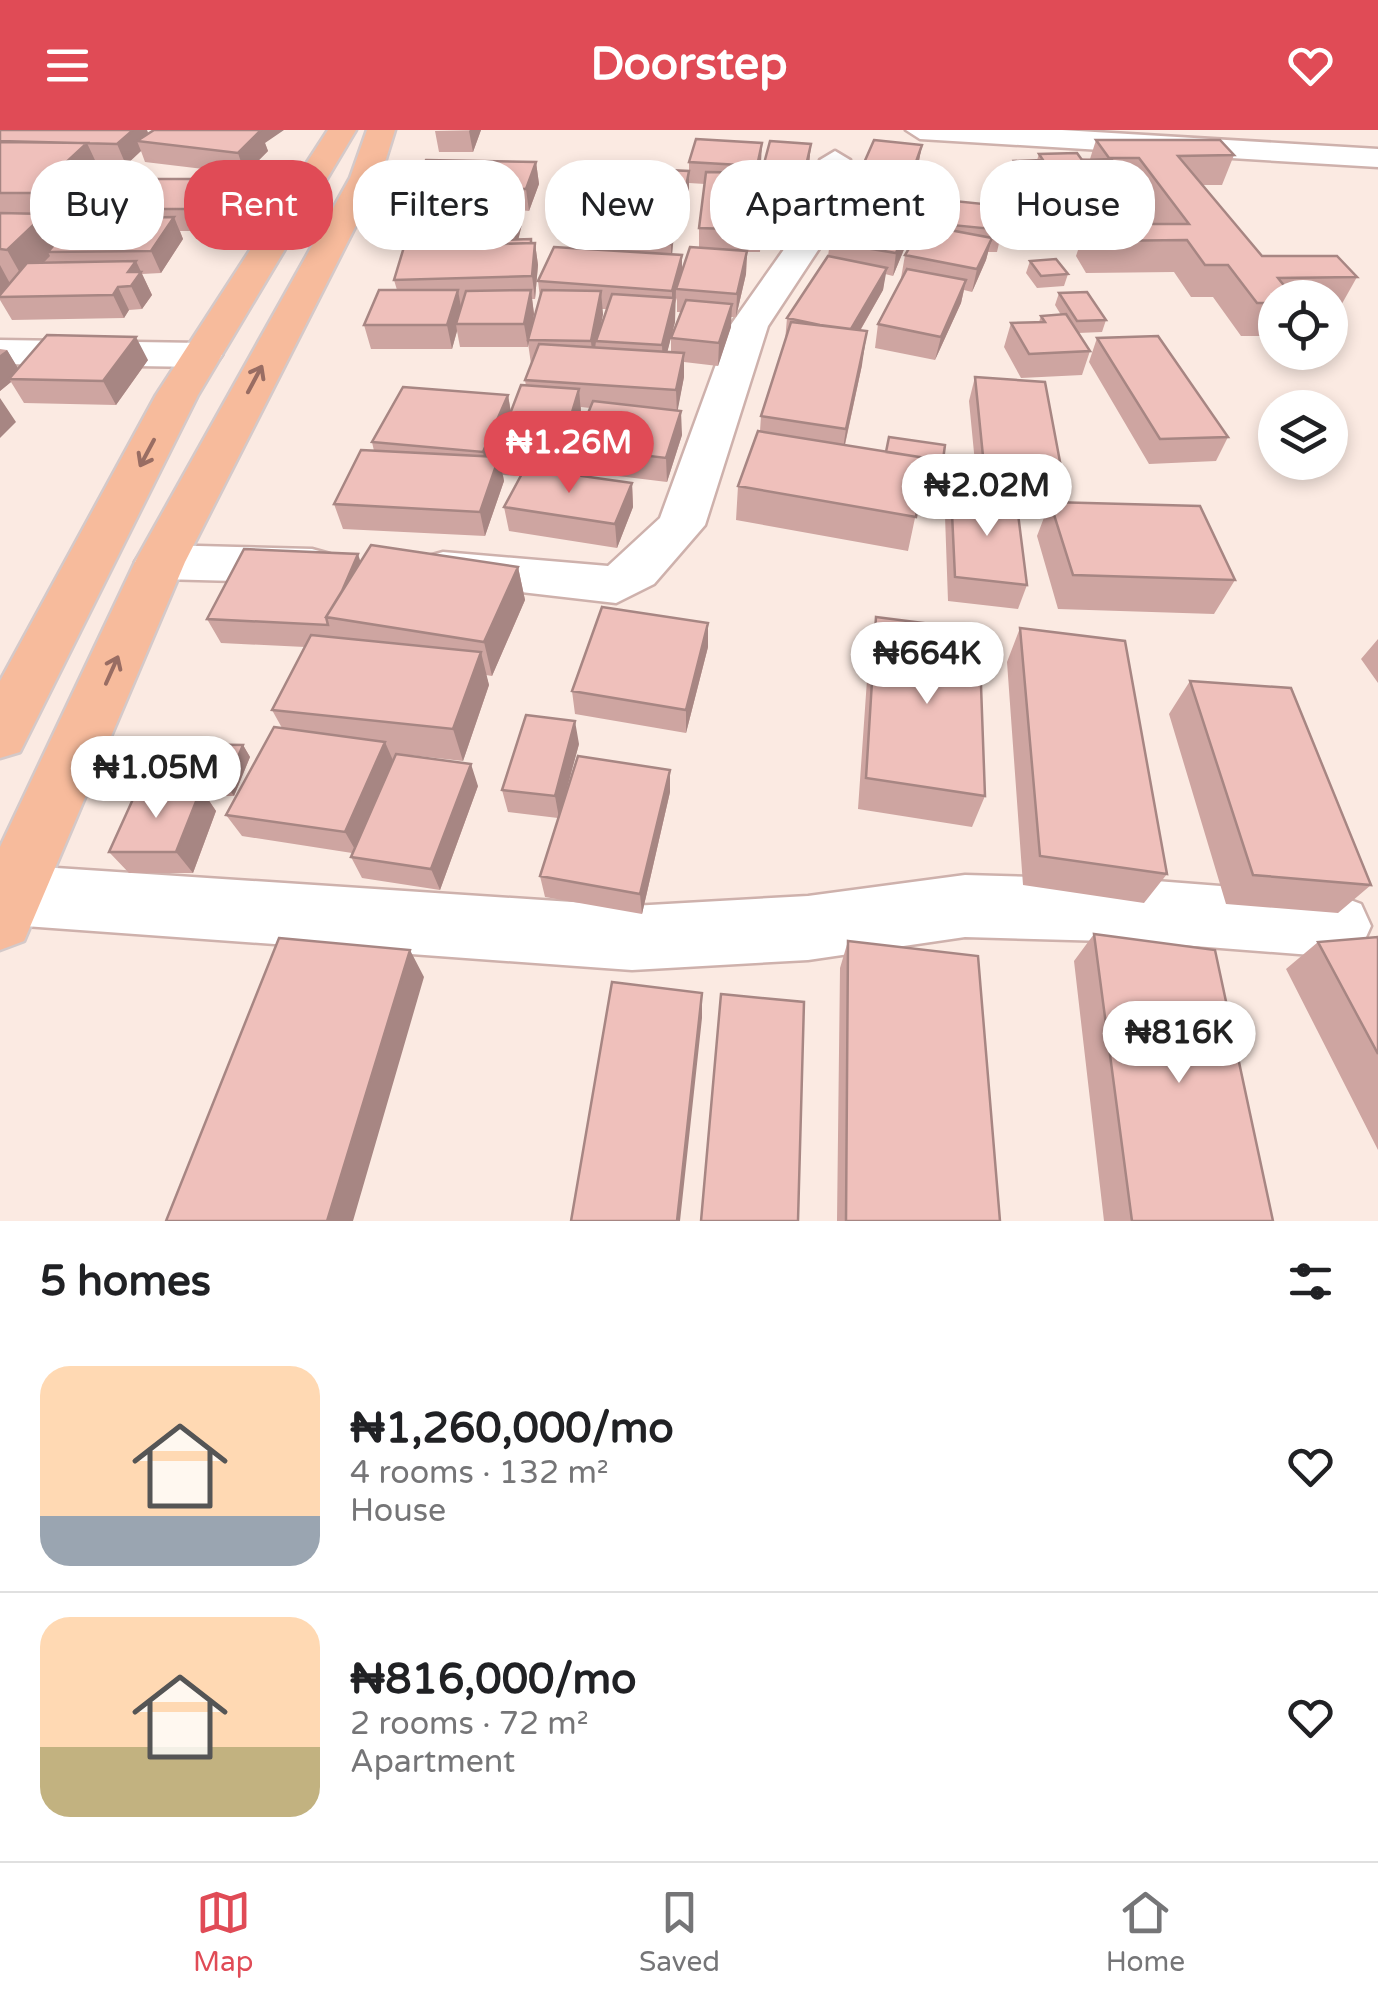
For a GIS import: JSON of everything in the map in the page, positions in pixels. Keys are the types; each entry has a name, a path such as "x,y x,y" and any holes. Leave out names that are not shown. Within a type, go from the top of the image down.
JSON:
{"main road":[{"path":"0,734 202,355 342,130"},
{"path":"6,907 160,562 365,178 381,130"}],"street":[{"path":"920,130 1378,158"},
{"path":"160,562 494,571 590,586 616,585 636,572 681,525 749,326 758,306 802,250"},
{"path":"0,352 202,355"},
{"path":"6,907 632,938 808,928 967,936 1143,910 1336,926"}],"building":[{"path":"0,130 133,130 117,144 0,141"},
{"path":"154,130 261,130 238,153 137,141"},
{"path":"696,139 762,143 758,160 710,160 710,163 690,160"},
{"path":"874,140 922,145 917,160 865,160"},
{"path":"1096,140 1220,140 1234,155 1178,156 1262,256 1337,256 1357,277 1258,280 1257,303 1228,265 1205,265 1187,240 1155,240 1155,224 1189,224 1155,179 1155,160 1109,158"},
{"path":"770,141 811,144 807,160 765,160"},
{"path":"0,142 87,143 69,160 30,160 30,193 0,193"},
{"path":"1077,153 1082,160 1043,160 1039,154"},
{"path":"525,162 536,162 526,189"},
{"path":"706,172 710,172 710,228 699,228"},
{"path":"164,179 184,179 184,209 164,209"},
{"path":"960,202 980,204 980,228 960,226"},
{"path":"0,213 30,214 30,228 7,250 0,249"},
{"path":"164,217 174,217 164,232"},
{"path":"960,232 980,236 980,250 986,250 977,269 905,255 908,250 960,250"},
{"path":"525,243 535,243 532,276 394,280 403,250 525,250"},
{"path":"690,247 747,251 737,294 676,289"},
{"path":"50,250 152,250 151,251"},
{"path":"553,250 682,255 672,291 538,281"},
{"path":"828,256 887,268 851,329 787,318"},
{"path":"1056,259 1068,274 1041,276 1030,261"},
{"path":"136,261 128,272 141,272 131,286 118,287 113,295 0,297 27,263"},
{"path":"907,269 966,280 941,337 878,324"},
{"path":"379,290 458,290 447,325 364,325"},
{"path":"531,290 524,324 456,324 466,291"},
{"path":"542,290 601,291 591,341 528,340"},
{"path":"1087,292 1106,320 1077,321 1059,293"},
{"path":"612,294 674,298 662,345 596,341"},
{"path":"686,300 732,304 719,343 671,338"},
{"path":"1066,314 1090,351 1029,354 1011,323 1045,322 1041,316"},
{"path":"791,322 867,331 846,429 761,416"},
{"path":"47,335 136,337 103,381 9,379"},
{"path":"1158,336 1228,437 1160,439 1097,338"},
{"path":"539,344 684,353 676,390 525,380"},
{"path":"975,377 1045,382 1064,483 985,476"},
{"path":"521,385 579,389 559,455 496,451"},
{"path":"403,387 508,395 483,452 372,442"},
{"path":"593,401 681,411 666,458 574,447"},
{"path":"758,431 926,458 916,517 738,486"},
{"path":"889,437 945,445 941,475 924,472 926,458 886,452"},
{"path":"361,450 499,457 480,512 334,504"},
{"path":"525,468 632,483 615,524 504,507"},
{"path":"951,492 1016,498 1027,585 955,577"},
{"path":"1050,502 1200,506 1235,580 1073,575"},
{"path":"371,545 518,567 484,642 326,617"},
{"path":"244,549 358,554 326,617 328,625 207,619"},
{"path":"602,607 708,623 686,710 572,691"},
{"path":"876,617 979,630 985,796 866,778"},
{"path":"1020,628 1125,641 1167,874 1040,856"},
{"path":"311,635 481,652 453,729 272,710"},
{"path":"1190,681 1291,688 1371,885 1253,875"},
{"path":"526,715 575,721 555,796 502,790"},
{"path":"274,727 385,742 345,832 226,815"},
{"path":"170,744 243,745 226,785 151,784"},
{"path":"396,754 471,764 431,869 351,857"},
{"path":"578,756 670,770 640,894 540,876"},
{"path":"138,788 201,789 176,852 109,852"},
{"path":"1094,934 1215,950 1273,1221 1132,1221"},
{"path":"1378,937 1378,1054 1318,942"},
{"path":"279,938 410,950 327,1221 166,1221"},
{"path":"848,941 978,956 1000,1221 846,1221"},
{"path":"612,982 702,993 677,1221 571,1221"},
{"path":"721,994 804,1002 798,1221 701,1221"}]}
